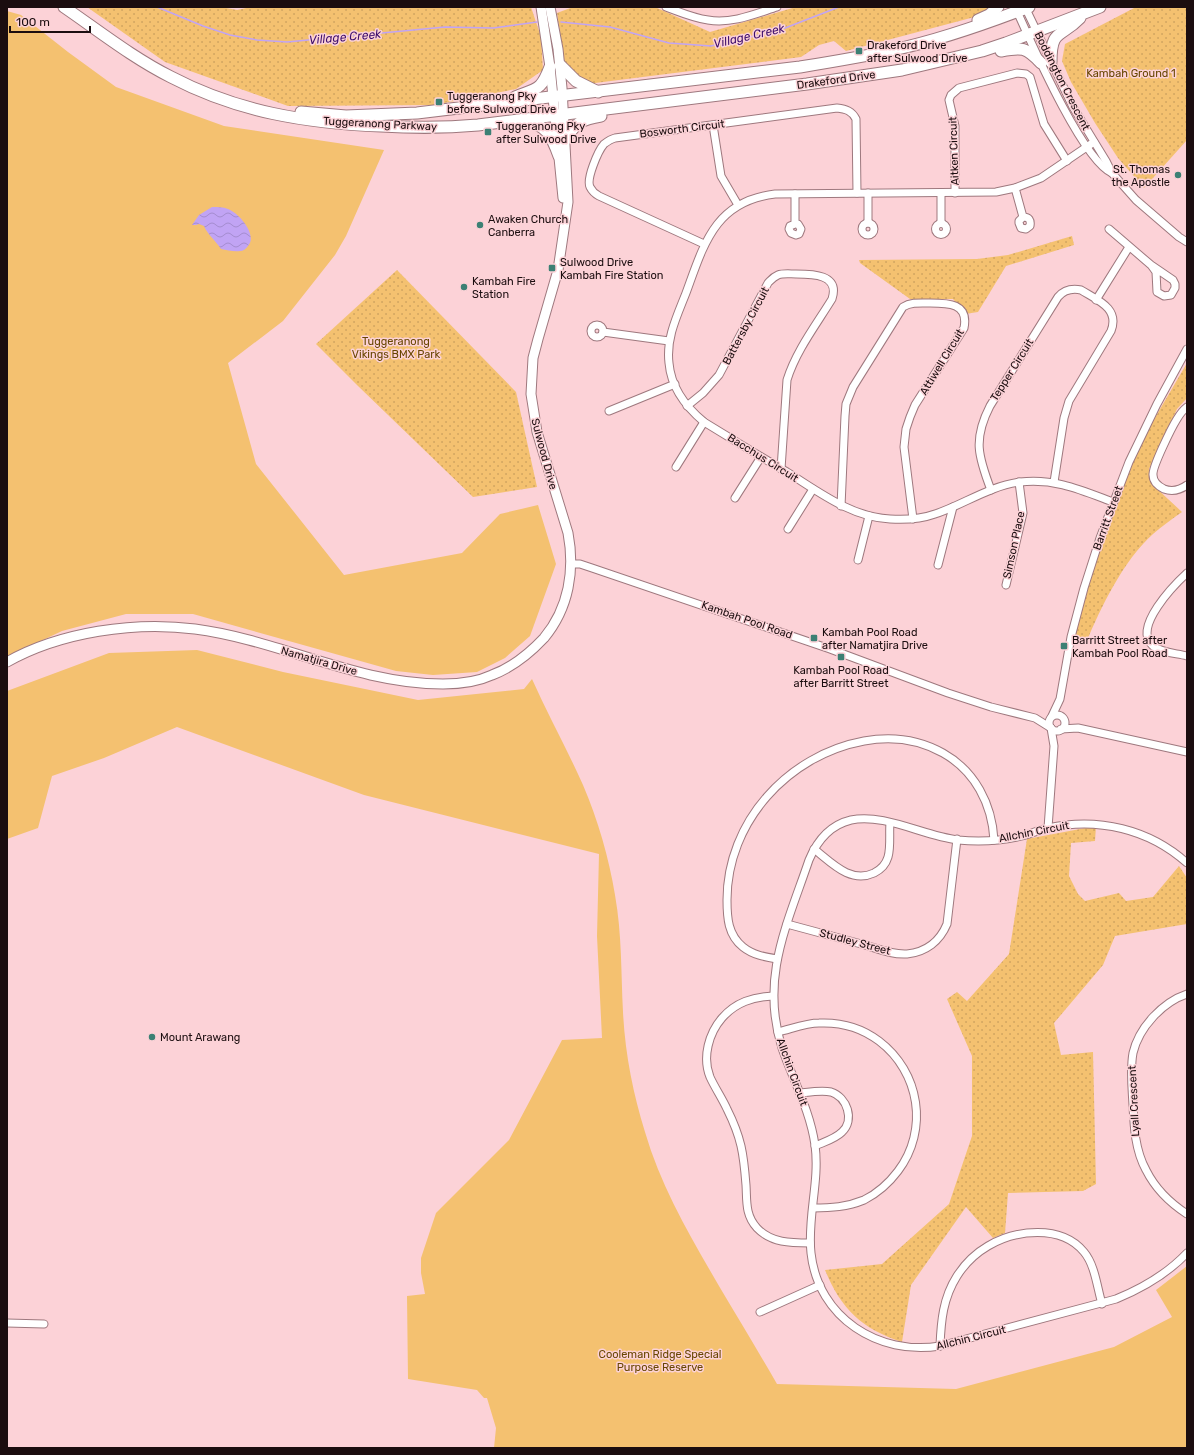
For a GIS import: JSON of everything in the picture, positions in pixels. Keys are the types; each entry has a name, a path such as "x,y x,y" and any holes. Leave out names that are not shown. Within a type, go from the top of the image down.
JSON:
{"highway":[{"name":"Tuggeranong Parkway","path":"64,7 170,77 217,98 260,111 333,124 411,127 454,127 560,114"},
{"name":"Tuggeranong Parkway","path":"76,7 147,55 172,69 224,93 269,106 326,115 366,116 417,113 558,97"},
{"path":"963,30 977,20 989,15 998,7"},
{"name":"Drakeford Drive","path":"560,114 807,84 900,70 982,51 1100,7"},
{"name":"Drakeford Drive","path":"558,97 800,67 859,58 895,50 963,30 1022,8"},
{"path":"982,51 996,52 1017,48 1024,49 1046,63 1054,38 1072,26 1083,14"},
{"path":"494,104 536,89 555,66 576,81 599,92"},
{"path":"566,139 572,129 585,120 632,106"},
{"path":"521,119 536,124 547,131 553,140 559,156"}],"main road":[{"name":"Sulwood Drive","path":"541,7 555,66"},
{"name":"Sulwood Drive","path":"550,7 560,114 566,139 568,202 558,270 533,358 531,394 537,432 568,532 572,564"},
{"name":"Sulwood Drive","path":"560,114 559,156 565,225"},
{"name":"Namatjira Drive","path":"7,662 42,647 65,640 107,631 155,626 194,629 236,637 388,680 423,684 456,684 491,676 515,664 532,651 547,634 566,599 572,564"}],"street":[{"path":"666,7 696,18 720,21 745,17 769,8 777,7"},
{"name":"Boddington Crescent","path":"1022,8 1046,63 1112,173"},
{"name":"Boddington Crescent","path":"1032,33 1046,63 1064,110 1087,146 1102,166 1112,173 1136,200 1179,237 1187,242"},
{"name":"Aitken Circuit","path":"955,193 955,126 949,100 951,95 959,88 1017,73 1026,74 1030,77 1044,124 1067,161"},
{"name":"Bosworth Circuit","path":"704,244 599,196 590,188 589,176 603,146 608,141 615,138 837,108 854,114 857,125 857,193"},
{"path":"713,125 722,176 738,206"},
{"name":"Bacchus Circuit","path":"1094,142 1041,178 1015,188 996,192 769,195 756,198 738,206 718,223 704,244 674,322 669,341 669,363 680,395 687,406 704,422 841,506 869,516 891,519 913,519 935,514 991,490 1019,482 1054,482 1080,489 1113,502"},
{"path":"1015,188 1023,217"},
{"path":"868,193 868,223"},
{"path":"941,193 941,223"},
{"path":"795,194 795,224"},
{"path":"1109,229 1129,247 1173,280 1175,288 1171,295 1164,296 1157,292 1156,272 1151,264"},
{"path":"1096,300 1129,247"},
{"name":"Battersby Circuit","path":"687,406 712,384 719,375 768,284 773,278 782,274 815,274 822,275 828,279 833,290 832,299 796,356 787,380 781,469"},
{"name":"Tepper Circuit","path":"991,490 980,460 980,430 984,418 990,406 1061,294 1065,290 1076,289 1081,290 1110,310 1114,319 1114,325 1069,401 1065,412 1054,482"},
{"name":"Attiwell Circuit","path":"841,506 846,404 853,387 903,307 912,303 946,302 961,310 964,315 964,328 916,405 910,417 905,435 904,447 913,519"},
{"path":"603,332 669,341"},
{"name":"Barritt Street","path":"1052,717 1060,699 1071,637 1084,588 1113,502 1147,423 1187,349"},
{"path":"609,410 675,384"},
{"path":"1187,407 1177,419 1153,471 1155,482 1164,489 1173,491 1181,489 1187,485"},
{"path":"676,467 704,422"},
{"path":"735,498 761,457"},
{"name":"Simson Place","path":"1006,585 1022,518 1019,482"},
{"path":"788,529 813,489"},
{"path":"938,565 953,507"},
{"path":"858,560 869,516"},
{"name":"Kambah Pool Road","path":"572,564 580,564 830,649 948,693 992,707 1035,718 1051,728"},
{"path":"1187,573 1173,587 1158,607 1148,623 1146,630 1151,644 1157,648 1187,656"},
{"name":"Barritt Street","path":"1060,699 1063,718"},
{"path":"1048,828 1054,746 1049,722 1052,717 1057,715 1078,728"},
{"name":"Kambah Pool Road","path":"1035,718 1052,717"},
{"path":"1054,746 1064,724 1063,718"},
{"path":"1051,728 1055,730 1078,728 1187,752"},
{"path":"777,959 752,952 743,947 733,935 729,926 727,908 729,875 739,842 756,810 775,788 806,762 833,749 873,739 900,739 918,742 934,748 950,757 967,772 976,784 990,811 994,840"},
{"name":"Allchin Circuit","path":"1187,863 1164,846 1147,837 1118,827 1102,824 1082,824 1048,828 1020,836 994,840 957,840 890,822 873,819 851,820 822,836 814,849 787,924 777,959 773,996 778,1032 809,1118 815,1146 816,1173 810,1243 813,1264 820,1285 835,1309 847,1322 862,1332 878,1340 897,1346 916,1348 940,1346 1102,1304 1149,1284 1173,1266 1187,1253"},
{"path":"814,849 845,872 856,876 868,875 882,868 889,855 890,822"},
{"name":"Studley Street","path":"787,924 893,953 912,953 926,948 941,936 947,924 957,840"},
{"name":"Lyall Crescent","path":"1187,994 1166,1005 1147,1024 1135,1047 1131,1064 1135,1140 1139,1155 1145,1170 1154,1183 1170,1201 1187,1214"},
{"path":"773,996 747,1000 735,1006 717,1024 711,1034 708,1045 708,1071 714,1086 731,1118 738,1137 745,1167 746,1207 751,1221 761,1232 775,1240 792,1243 810,1243"},
{"path":"778,1032 818,1023 843,1025 866,1033 885,1045 903,1066 910,1078 917,1104 916,1126 912,1145 906,1159 885,1186 864,1200 844,1206 813,1208"},
{"path":"800,1093 832,1092 843,1101 848,1110 849,1119 844,1131 838,1137 815,1146"},
{"path":"940,1346 943,1310 946,1299 957,1276 966,1265 987,1246 1008,1237 1038,1233 1053,1234 1064,1237 1073,1242 1090,1260 1102,1304"},
{"path":"760,1312 820,1285"},
{"path":"7,1323 44,1324"}],"green space":[{"path":"87,7 221,7 237,10 251,7 531,7 541,37 543,70 516,89 434,105 288,106 165,62"},
{"path":"573,7 655,7 710,32 796,7 994,7 982,15 846,51 834,41 819,45 801,57 587,83 565,65 557,13"},
{"name":"Kambah Ground 1","path":"1136,7 1187,7 1187,140 1144,188 1118,158 1095,123 1071,82 1062,61 1065,44"},
{"path":"7,11 21,15 116,87 224,126 384,150 346,236 335,255 283,321 228,363 256,464 344,575 462,553 500,514 538,505 556,564 530,636 505,658 477,672 433,675 396,671 193,614 126,614 62,631 7,657"},
{"path":"1072,236 1074,245 1006,266 978,312 965,314 953,299 910,299 860,263 859,260 977,259 1008,255"},
{"name":"Tuggeranong Vikings BMX Park","path":"397,270 516,392 537,487 473,497 316,344"},
{"path":"1187,363 1187,398 1177,409 1149,469 1154,486 1182,512 1153,534 1132,557 1114,585 1086,643 1073,641 1089,579 1115,502 1139,445"},
{"name":"Cooleman Ridge Special Purpose Reserve","path":"197,650 283,672 418,700 524,689 532,679 583,785 598,825 613,881 619,924 624,1027 630,1073 645,1132 659,1172 677,1211 777,1384 956,1389 1114,1347 1172,1317 1156,1290 1187,1266 1187,1448 494,1448 496,1428 487,1398 484,1398 477,1390 408,1379 407,1296 425,1294 421,1273 421,1258 436,1213 509,1140 562,1040 602,1038 597,936 599,854 364,795 177,727 104,758 52,776 38,828 7,839 7,691 109,653"},
{"path":"1096,826 1095,841 1071,843 1069,876 1078,894 1085,901 1119,893 1126,901 1153,897 1179,866 1187,878 1187,924 1115,936 1103,965 1054,1023 1061,1055 1093,1052 1096,1184 1083,1191 1008,1193 1005,1233 993,1238 966,1207 911,1285 902,1342 888,1337 875,1331 854,1316 838,1296 825,1270 882,1264 949,1204 972,1136 972,1056 947,999 957,992 967,1001 1009,954 1027,839"}],"water":[{"path":"212,207 222,207 232,211 246,225 251,236 248,246 245,249 242,251 230,251 221,249 204,226 199,224 192,225 199,215"}],"waterway":[{"name":"Village Creek","path":"157,7 203,26 230,35 257,40 287,42 445,27 493,28 537,22"},
{"name":"Village Creek","path":"561,22 610,27 669,43 711,46 780,30 839,7"}],"place":[{"name":"Drakeford Drive after Sulwood Drive","path":"859,51"},
{"name":"Tuggeranong Pky before Sulwood Drive","path":"439,102"},
{"name":"Tuggeranong Pky after Sulwood Drive","path":"488,132"},
{"name":"St. Thomas the Apostle","path":"1178,175"},
{"name":"Awaken Church Canberra","path":"480,225"},
{"name":"Sulwood Drive Kambah Fire Station","path":"552,268"},
{"name":"Kambah Fire Station","path":"464,287"},
{"name":"Kambah Pool Road after Namatjira Drive","path":"814,638"},
{"name":"Barritt Street after Kambah Pool Road","path":"1064,646"},
{"name":"Kambah Pool Road after Barritt Street","path":"841,657"},
{"name":"Mount Arawang","path":"152,1037"}]}
